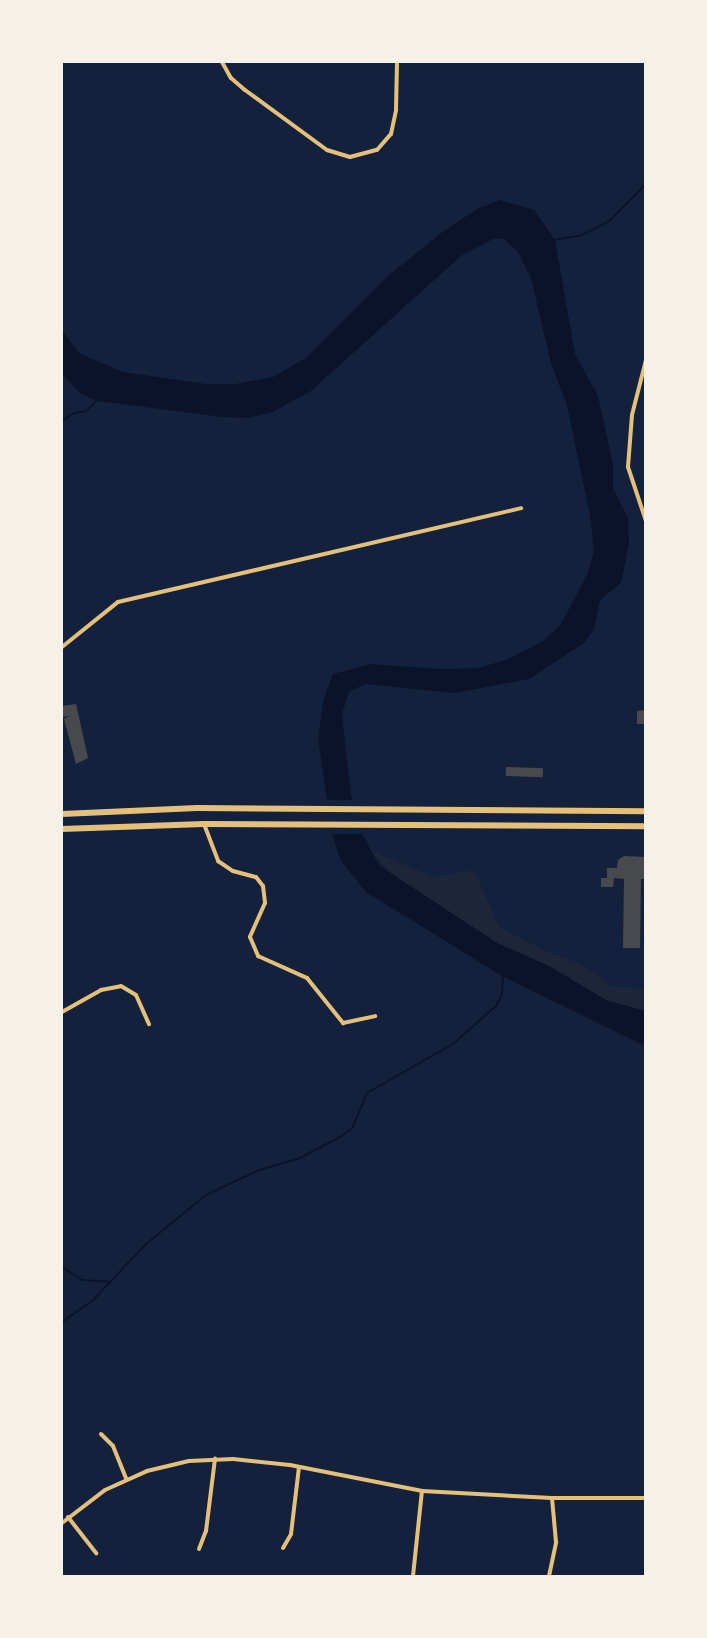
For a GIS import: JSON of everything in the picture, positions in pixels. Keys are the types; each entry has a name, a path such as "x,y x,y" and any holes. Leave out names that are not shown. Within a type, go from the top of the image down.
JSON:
{"main road":[{"path":"143,808 144,824"},
{"path":"62,814 143,808 645,810"},
{"path":"62,829 144,824 645,826"}],"street":[{"path":"222,62 231,78 245,90 327,150 350,157 377,150 391,134 396,110 397,62"},
{"path":"645,360 632,415 628,467 645,521"},
{"path":"62,647 118,602 521,508"},
{"path":"204,824 218,861 233,871 256,877 263,886 265,903 250,937 258,956 307,978 343,1023 375,1016"},
{"path":"62,1012 101,990 121,986 136,995 150,1024"},
{"path":"101,1434 113,1446 126,1479"},
{"path":"199,1549 206,1531 215,1459"},
{"path":"62,1523 90,1499 126,1479 167,1465 215,1459 299,1467 422,1491 552,1498 645,1498"},
{"path":"283,1548 291,1534 299,1467"},
{"path":"413,1576 422,1491"},
{"path":"549,1576 556,1542 552,1498"},
{"path":"68,1518 96,1553"}],"shaded area":[{"path":"500,200 534,210 555,240 575,354 598,396 613,465 613,488 628,518 629,544 621,583 600,600 594,629 584,643 529,679 454,693 365,684 349,692 342,714 351,795 361,832 380,866 497,943 549,966 606,1000 645,1011 645,1046 502,976 366,892 341,861 332,834 318,739 323,701 333,674 370,664 441,669 478,668 506,660 543,641 561,624 588,573 594,551 590,516 567,405 551,364 531,278 518,252 504,239 495,238 461,256 311,391 273,412 248,418 222,417 98,401 81,394 62,374 62,330 79,353 123,372 206,384 235,384 273,377 306,358 388,276 441,233 477,209"},
{"path":"369,850 434,877 474,870 499,927 547,952 580,964 601,977 608,986 645,989 645,1011 607,1000 549,966 497,943 393,875"}],"pier":[{"path":"324,800 355,800 365,834 329,834"}],"building":[{"path":"76,704 88,758 76,764 64,719 69,716 62,717 62,706"},
{"path":"645,710 646,724 637,724 637,711"},
{"path":"506,767 543,768 543,777 506,776"},
{"path":"624,856 646,857 646,879 641,879 640,948 623,948 624,879 614,878 613,887 601,887 601,878 607,878 607,868 617,868 618,860"}],"waterway":[{"path":"554,240 582,235 608,222 646,184"},
{"path":"62,421 74,413 86,411 98,399"},
{"path":"62,1322 92,1301 146,1244 206,1195 259,1170 300,1158 342,1136 353,1127 367,1093 453,1044 496,1006 502,994 503,975"},
{"path":"62,1267 82,1280 108,1282"}]}
